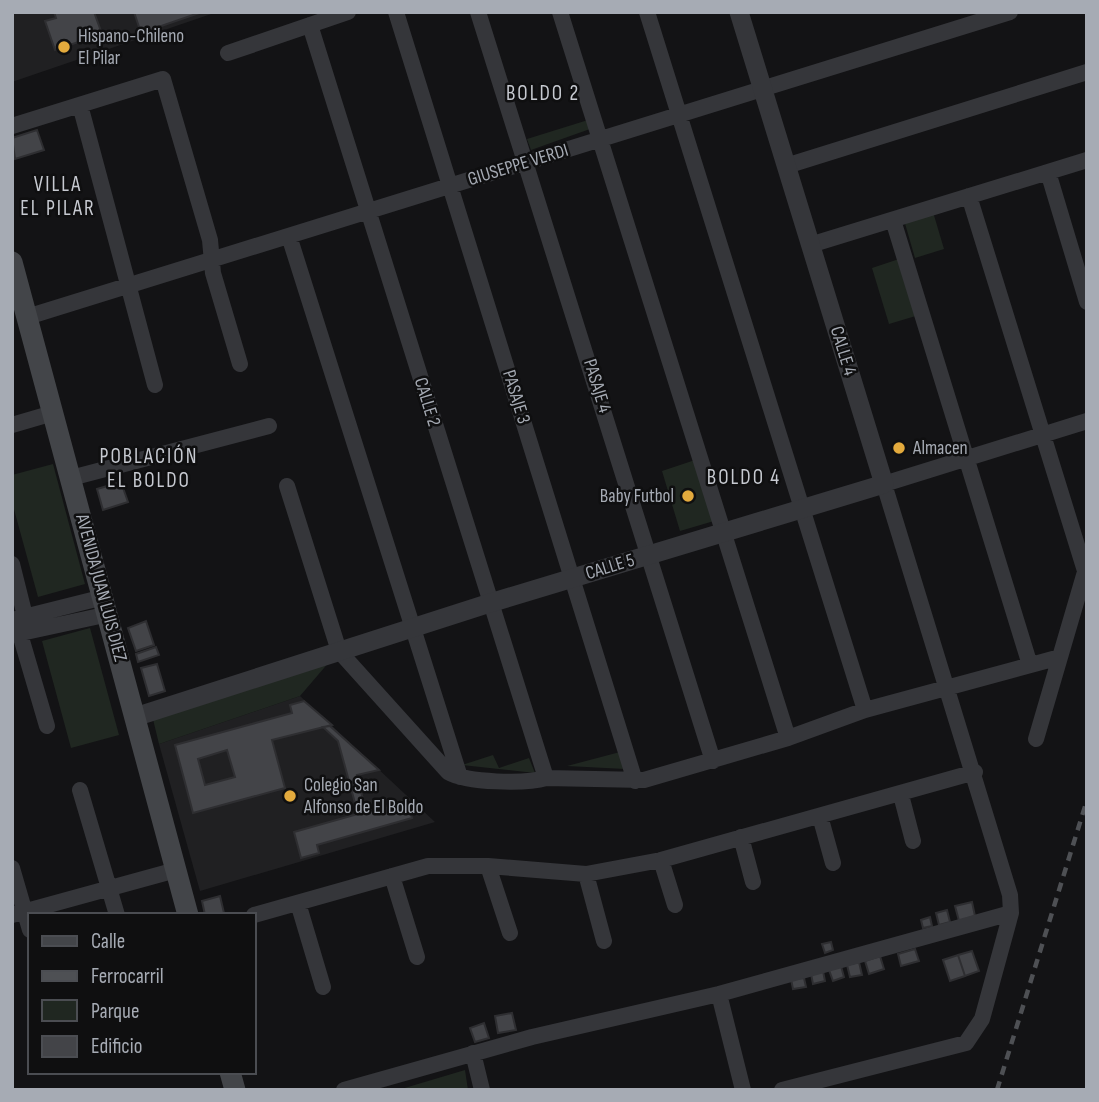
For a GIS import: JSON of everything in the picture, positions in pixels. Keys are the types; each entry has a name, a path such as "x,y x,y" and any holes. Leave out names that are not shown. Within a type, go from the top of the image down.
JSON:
{"main road":[{"name":"AVENIDA JUAN LUIS DIEZ","path":"12,262 107,606 187,913"}],"street":[{"path":"228,53 348,12"},
{"name":"PASAJE 3","path":"396,12 635,781"},
{"name":"PASAJE 4","path":"478,12 650,555 712,761"},
{"path":"560,12 788,738"},
{"path":"647,12 800,510 865,710"},
{"name":"CALLE 4","path":"739,12 975,772 1010,895 1011,913"},
{"name":"GIUSEPPE VERDI","path":"27,317 1010,12"},
{"name":"CALLE 2","path":"310,25 546,778"},
{"path":"786,166 1087,72"},
{"path":"12,126 163,79 210,240 213,273 240,364"},
{"path":"80,104 155,385"},
{"path":"810,245 1087,160"},
{"path":"1048,172 1087,302"},
{"path":"969,196 1086,568 1036,739"},
{"path":"893,219 1030,665"},
{"path":"289,236 460,777"},
{"path":"12,425 53,413"},
{"name":"CALLE 5","path":"135,717 490,603 1087,421"},
{"path":"71,478 269,426"},
{"path":"287,486 339,651 351,668 449,772 460,777 533,782 546,778 635,781 788,738 865,710 1060,657"},
{"path":"12,564 17,626 47,726"},
{"path":"17,626 107,606"},
{"path":"256,914 428,866 488,866 586,874 661,860 901,795 975,772"},
{"path":"80,790 116,913"},
{"path":"901,795 914,841"},
{"path":"820,816 833,863"},
{"path":"741,837 753,882"},
{"path":"661,860 675,905"},
{"path":"488,866 510,933"},
{"path":"12,868 18,913 176,870"},
{"path":"586,874 604,941"},
{"path":"392,876 417,957"},
{"path":"298,903 323,987"},
{"path":"344,1090 473,1053 719,994 1011,913"},
{"path":"782,1090 966,1043 982,1019 1011,913"},
{"path":"719,994 743,1090"},
{"path":"473,1053 482,1090"}],"shaded area":[{"name":"Hispano-Chileno El Pilar","path":"12,12 217,12 12,82"},
{"name":"Colegio San Alfonso de El Boldo","path":"300,696 435,822 200,891 159,744"}],"green space":[{"path":"588,120 590,129 531,150 527,139"},
{"path":"933,212 944,249 915,258 904,220"},
{"path":"902,258 919,315 889,324 872,268"},
{"name":"Baby Futbol","path":"695,460 714,521 680,531 662,471"},
{"path":"53,464 85,584 38,597 12,502 12,475"},
{"path":"90,628 119,735 71,748 42,641"},
{"path":"330,661 300,696 159,744 151,711"},
{"path":"620,752 625,769 567,766"},
{"path":"493,755 499,768 529,758 535,773 462,765"},
{"path":"465,1070 468,1090 398,1090"}],"building":[{"path":"54,12 94,12 102,34 55,50 45,21 56,18"},
{"path":"134,12 202,12 141,33"},
{"path":"37,130 44,150 15,159 12,138"},
{"path":"121,482 128,502 103,510 97,489"},
{"path":"146,621 154,645 136,651 128,628"},
{"path":"156,647 159,655 138,662 136,654"},
{"path":"157,664 165,691 149,696 141,668"},
{"path":"304,701 332,725 272,740 285,788 193,813 175,745 292,713 290,705","holes":["227,750 235,777 205,785 198,759"]},
{"path":"330,726 379,770 357,775 366,812 358,814 338,741 323,727"},
{"path":"407,800 412,818 317,845 319,853 301,858 294,832"},
{"path":"220,896 224,913 205,913 202,901"},
{"path":"972,902 975,916 959,921 955,906"},
{"path":"947,910 950,922 939,925 936,913"},
{"path":"930,917 932,926 923,928 921,920"},
{"path":"831,942 833,950 825,953 822,944"},
{"path":"915,949 919,961 901,966 898,954"},
{"path":"972,951 979,971 965,976 958,955"},
{"path":"958,955 965,976 950,981 943,960"},
{"path":"880,956 884,969 869,974 865,961"},
{"path":"859,962 862,975 850,977 847,965"},
{"path":"841,966 844,977 833,981 829,970"},
{"path":"823,971 825,981 813,984 811,974"},
{"path":"804,978 806,987 793,989 791,979"},
{"path":"512,1013 516,1030 498,1033 495,1016"},
{"path":"484,1023 489,1038 475,1042 470,1028"}],"railway":[{"path":"997,1090 1087,800"}],"place":[{"name":"Hispano-Chileno El Pilar","path":"64,47"},
{"name":"Almacen","path":"899,448"},
{"name":"Baby Futbol","path":"688,496"},
{"name":"Colegio San Alfonso de El Boldo","path":"290,796"}],"district":[{"name":"BOLDO 2","path":"543,93"},
{"name":"VILLA EL PILAR","path":"58,196"},
{"name":"POBLACIÓN EL BOLDO","path":"149,468"},
{"name":"BOLDO 4","path":"744,477"}]}
